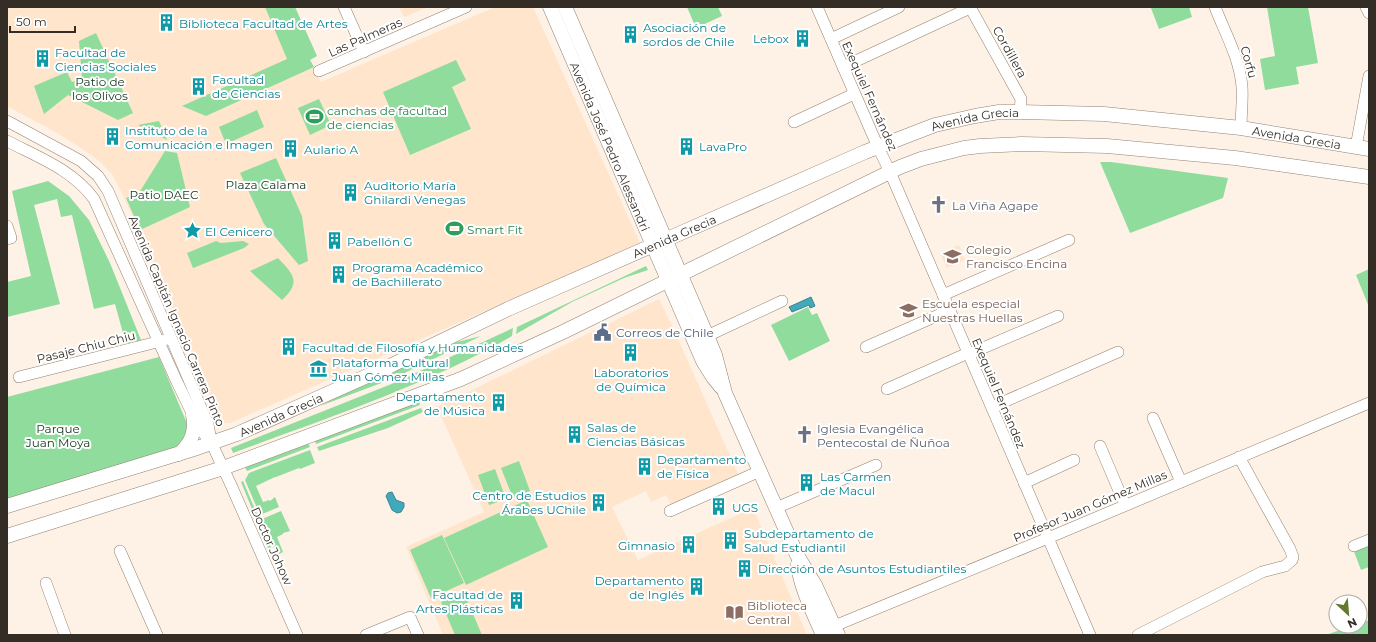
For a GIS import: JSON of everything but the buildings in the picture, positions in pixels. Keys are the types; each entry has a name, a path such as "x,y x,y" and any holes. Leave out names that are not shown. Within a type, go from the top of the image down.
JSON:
{"main road":[{"name":"Avenida José Pedro Alessandri","path":"550,7 660,242"},
{"name":"Avenida José Pedro Alessandri","path":"565,7 675,277 703,361 726,393"},
{"name":"Avenida Grecia","path":"7,506 212,444 290,411 400,361 508,309 936,124 999,112 1104,114 1241,128 1362,148"},
{"path":"7,536 223,468 461,379 563,332 890,172 921,159 951,151 980,146 1022,144 1108,146 1235,158 1369,178"},
{"name":"Avenida José Pedro Alessandri","path":"675,277 707,336 715,355 726,393 797,555 815,585 829,632"},
{"path":"179,454 188,445 192,437 194,430 193,415"}],"street":[{"path":"344,7 364,52"},
{"name":"Las Palmeras","path":"319,71 466,7"},
{"name":"Exequiel Fernández","path":"817,7 1090,635"},
{"path":"831,39 899,7"},
{"path":"843,67 970,7"},
{"name":"Cordillera","path":"970,7 1020,99 1020,112"},
{"name":"Corfu","path":"1215,7 1235,55 1239,69 1242,86 1241,128"},
{"path":"1366,7 1369,13"},
{"path":"1362,148 1369,76"},
{"path":"794,122 854,94"},
{"name":"Avenida Capitán Ignacio Carrera Pinto","path":"7,121 81,161 98,176 108,191 208,424 212,444 223,468"},
{"name":"Avenida Capitán Ignacio Carrera Pinto","path":"7,141 68,173 88,190 100,209 158,342 193,415 201,430 212,444"},
{"path":"7,226 11,238 7,239"},
{"path":"943,295 1069,240"},
{"path":"707,336 782,301"},
{"path":"866,347 950,310"},
{"path":"887,389 1058,316"},
{"name":"Pasaje Chiu Chiu","path":"19,377 171,338"},
{"path":"992,407 1118,352"},
{"name":"Profesor Juan Gómez Millas","path":"829,632 1125,505 1369,403"},
{"path":"1153,418 1181,482"},
{"path":"1100,446 1125,505"},
{"path":"1138,635 1262,572 1285,566 1292,560 1293,557 1290,549 1239,457"},
{"path":"1024,483 1074,460"},
{"path":"776,508 876,465"},
{"name":"Doctor Johow","path":"223,468 297,635"},
{"path":"670,511 760,471"},
{"path":"1354,546 1369,540"},
{"path":"120,551 157,635"},
{"path":"46,583 65,635"},
{"path":"366,635 410,617 418,635"}],"shaded area":[{"path":"7,7 295,7 317,56 310,60 321,82 495,7 533,7 640,243 230,423 225,423 220,419 122,193 112,174 98,160 81,148 7,106"},
{"path":"399,7 428,7 404,17"},
{"name":"Colegio Francisco Encina","path":"959,245 965,260 947,268 940,253"},
{"path":"659,299 739,476 672,507 666,495 651,502 646,491 612,507 638,560 753,508 807,635 443,635 406,547 484,512 437,407"}],"green space":[{"path":"265,7 295,7 317,56 310,60 314,67 206,116 182,106 287,59"},
{"path":"687,7 718,7 722,16 696,28"},
{"path":"1189,7 1192,17 1159,29 1151,8"},
{"path":"1267,7 1308,7 1318,63 1296,67 1299,84 1265,90 1260,59 1275,56"},
{"name":"Patio de los Olivos","path":"96,33 133,113 118,120 68,95 44,114 34,86 67,72 72,82 82,78 79,41"},
{"path":"456,60 466,80 452,87 471,129 410,155 383,92"},
{"name":"canchas de facultad de ciencias","path":"319,99 331,125 310,135 298,108"},
{"path":"257,110 264,127 226,144 219,127"},
{"path":"159,121 167,140 138,125"},
{"name":"Patio DAEC","path":"165,151 177,153 190,207 140,230 126,198 139,193"},
{"name":"Plaza Calama","path":"276,158 302,216 308,261 299,265 264,224 240,173"},
{"path":"1100,162 1111,162 1228,178 1223,198 1130,233"},
{"path":"48,181 69,196 89,220 110,263 141,340 126,344 115,304 94,309 72,215 61,217 57,199 34,205 60,304 7,317 7,282 31,276 12,191"},
{"path":"216,241 221,243 243,241 249,244 244,248 193,268 187,253"},
{"path":"278,258 288,269 293,278 292,288 282,300 250,271"},
{"path":"646,266 648,270 624,278 572,302 516,334 517,327"},
{"path":"1369,269 1369,307 1356,275"},
{"path":"808,307 812,315 817,313 830,341 789,361 771,325"},
{"path":"513,328 512,336 479,354 410,386 233,453 231,448 394,383"},
{"path":"481,336 392,379 320,406 396,367 457,342"},
{"name":"Parque Juan Moya","path":"159,357 189,428 183,447 7,502 7,397"},
{"path":"419,402 420,405 316,444 315,441"},
{"path":"421,408 423,412 388,428 319,451 317,447"},
{"path":"308,443 310,447 247,471 245,467"},
{"path":"310,450 315,463 275,477 256,486 263,502 270,501 275,497 279,507 260,515 245,480 249,473"},
{"path":"519,461 530,491 513,498 501,468"},
{"path":"495,469 506,499 489,505 478,475"},
{"path":"243,481 273,552 270,553 241,482"},
{"path":"527,500 548,547 466,585 444,538"},
{"path":"281,511 290,531 277,537 283,552 277,555 262,519"},
{"path":"442,535 464,583 431,598 410,550"},
{"path":"1369,544 1369,567 1361,570 1353,549"},
{"path":"464,593 482,635 455,635 441,602"},
{"path":"1368,620 1369,635 1326,635 1368,634"}],"water":[{"path":"811,297 815,306 810,308 809,305 792,312 789,307"},
{"path":"392,492 396,500 404,503 404,507 401,512 397,513 392,510 386,496 388,493"}],"place":[{"name":"Biblioteca Facultad de Artes","path":"166,23"},
{"name":"Asociación de sordos de Chile","path":"630,34"},
{"name":"Lebox","path":"802,38"},
{"name":"Facultad de Ciencias Sociales","path":"42,59"},
{"name":"Facultad de Ciencias","path":"199,86"},
{"name":"canchas de facultad de ciencias","path":"314,117"},
{"name":"Instituto de la Comunicación e Imagen","path":"112,137"},
{"name":"LavaPro","path":"686,146"},
{"name":"Aulario A","path":"291,149"},
{"name":"Auditorio María Ghilardi Venegas","path":"351,192"},
{"name":"La Viña Agape","path":"939,205"},
{"name":"Smart Fit","path":"454,229"},
{"name":"El Cenicero","path":"192,231"},
{"name":"Pabellón G","path":"334,241"},
{"name":"Colegio Francisco Encina","path":"953,256"},
{"name":"Programa Académico de Bachillerato","path":"339,274"},
{"name":"Escuela especial Nuestras Huellas","path":"909,310"},
{"name":"Correos de Chile","path":"603,332"},
{"name":"Facultad de Filosofía y Humanidades","path":"289,347"},
{"name":"Laboratorios de Química","path":"631,353"},
{"name":"Plataforma Cultural Juan Gómez Millas","path":"319,369"},
{"name":"Departamento de Música","path":"498,403"},
{"name":"Salas de Ciencias Básicas","path":"574,434"},
{"name":"Iglesia Evangélica Pentecostal de Ñuñoa","path":"804,435"},
{"name":"Departamento de Física","path":"644,466"},
{"name":"Las Carmen de Macul","path":"807,483"},
{"name":"Centro de Estudios Árabes UChile","path":"599,502"},
{"name":"UGS","path":"719,507"},
{"name":"Subdepartamento de Salud Estudiantil","path":"731,540"},
{"name":"Gimnasio","path":"688,545"},
{"name":"Dirección de Asuntos Estudiantiles","path":"745,568"},
{"name":"Departamento de Inglés","path":"697,587"},
{"name":"Facultad de Artes Plásticas","path":"516,601"},
{"name":"Biblioteca Central","path":"734,612"}]}
